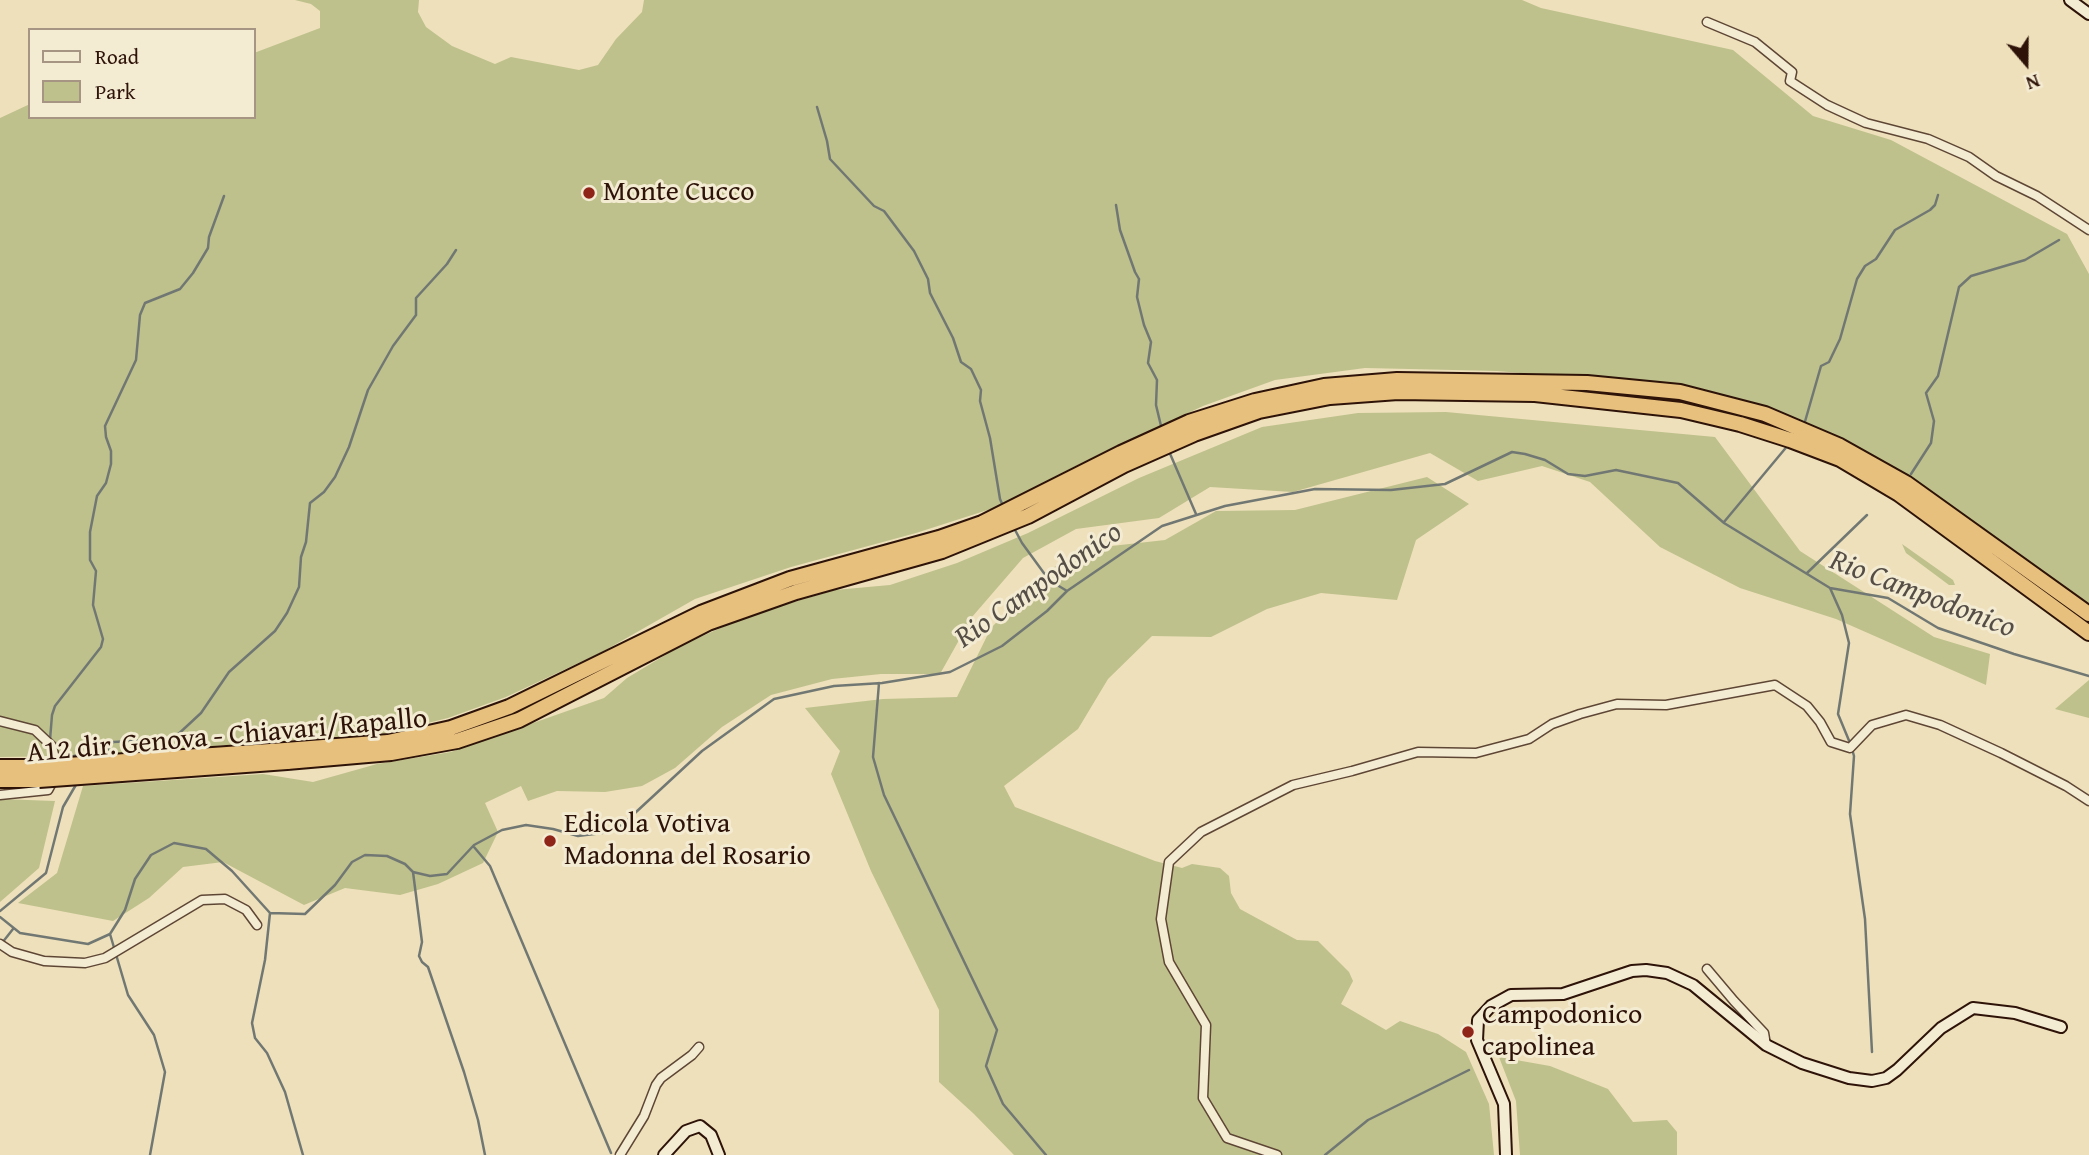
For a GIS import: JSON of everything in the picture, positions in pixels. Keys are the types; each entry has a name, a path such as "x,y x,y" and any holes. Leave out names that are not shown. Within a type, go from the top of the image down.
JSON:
{"highway":[{"path":"1535,388 1587,383 1680,392 1777,419 1840,446 1906,483 2089,614"},
{"name":"A12 dir. Genova - Chiavari/Rapallo","path":"0,780 39,774 286,756 391,753 457,741 519,720 708,623 796,592 942,551 1122,459 1194,434 1257,406 1426,386 1535,388"},
{"path":"1535,388 1681,410 1740,424 1840,459 1899,494 2089,633"},
{"path":"0,767 39,774"}],"street":[{"path":"2070,0 2089,14"},
{"path":"1707,22 1755,42 1792,72 1790,80 1827,105 1866,123 1928,139 1969,156 1996,176 2037,196 2089,230"},
{"path":"1277,1155 1227,1139 1203,1098 1206,1025 1169,962 1161,919 1169,862 1201,832 1293,785 1418,752 1476,753 1529,739 1552,724 1616,704 1666,705 1775,685 1807,706 1831,742 1850,748 1872,725 1906,715 1940,725 1989,748 2066,786 2089,801"},
{"path":"0,721 34,730 52,746 58,772 48,790 0,795"},
{"path":"0,944 12,952 44,961 85,963 105,958 202,900 225,899 246,910 257,925"},
{"path":"1707,969 1764,1033 1766,1045"},
{"path":"1506,1155 1504,1104 1477,1040 1478,1020 1491,1006 1511,995 1563,994 1632,971 1667,973 1693,985 1766,1045 1812,1067 1849,1078 1872,1081 1886,1079 1941,1028 1973,1008 2015,1013 2061,1027"},
{"path":"620,1155 644,1116 656,1085 699,1046"},
{"path":"664,1155 686,1131 700,1126 711,1135 719,1155"}],"green space":[{"path":"295,0 419,0 418,12 426,27 452,46 495,64 511,57 579,70 598,65 616,39 642,12 644,0 1522,0 1541,8 1733,50 1813,116 1891,140 2067,234 2089,274 2089,605 2030,568 1912,478 1795,418 1665,385 1497,371 1365,368 1275,380 1203,406 1074,467 1000,506 916,533 791,567 695,599 602,652 506,697 448,718 387,733 81,756 0,757 0,118 28,105 28,119 256,119 256,52 320,28 320,11 311,4"},
{"path":"1446,412 1715,437 1800,551 1934,637 1990,654 1986,685 1836,619 1740,588 1660,547 1590,482 1542,466 1478,481 1430,453 1293,492 1210,487 1159,518 1076,529 1023,558 972,617 940,674 881,674 832,679 771,695 722,727 675,768 642,786 605,792 557,791 528,801 521,786 485,803 498,832 483,863 438,884 400,895 345,888 304,905 223,862 183,867 149,898 113,921 18,903 57,873 83,786 263,774 313,782 377,764 451,752 604,698 627,678 682,645 750,615 835,590 890,585 957,563 1028,533 1139,478 1262,427 1358,413"},
{"path":"1427,477 1469,504 1416,540 1397,600 1321,593 1267,609 1211,637 1152,636 1108,679 1078,729 1004,786 1015,807 1155,861 1182,868 1192,864 1220,868 1229,876 1231,893 1240,909 1297,940 1318,941 1349,972 1353,981 1341,1004 1386,1030 1400,1021 1438,1034 1466,1052 1489,1104 1494,1155 1014,1155 939,1082 939,1010 871,871 831,774 840,751 805,708 883,699 957,697 991,628 1044,573 1085,549 1165,540 1216,511 1295,510"},
{"path":"1902,544 1953,580 1955,585 1949,585 1906,553"},
{"path":"2089,680 2089,718 2055,709"},
{"path":"0,799 55,801 39,868 0,902"},
{"path":"1499,1057 1550,1066 1608,1089 1633,1122 1667,1120 1677,1132 1677,1155 1520,1155 1516,1101"}],"waterway":[{"path":"817,107 830,159 874,206 884,211 914,251 961,362 971,369 981,390 980,401 1003,506"},
{"path":"1804,425 1821,366 1829,362 1840,339 1857,279 1865,266 1876,259 1895,230 1930,210 1938,195"},
{"path":"50,740 55,706 101,647 103,639 93,605 96,571 90,560 90,532 97,496 106,483 111,464 105,426 136,360 140,315 145,303 180,289 193,273 208,248 209,237 224,196"},
{"path":"1116,205 1120,230 1139,279 1137,297 1151,342 1148,363 1157,380 1156,405 1162,430"},
{"path":"1911,474 1931,443 1934,421 1926,393 1938,376 1959,287 1971,276 2025,260 2059,240"},
{"path":"103,756 113,742 173,739 201,713 229,672 275,631 299,587 310,503 324,492 335,477 349,447 368,390 393,346 416,315 416,298 456,250"},
{"path":"1724,522 1789,444"},
{"path":"1168,449 1196,514"},
{"name":"Rio Campodonico","path":"0,917 20,933 88,944 110,934 125,910 135,879 151,855 174,843 206,849 232,871 270,913 305,914 335,885 352,862 365,855 387,856 405,864 413,872 430,876 447,874 474,845 502,830 526,825 578,836 602,833 622,825 702,751 774,699 834,686 882,683 950,672 1002,646 1047,611 1067,591 1162,526 1225,506 1315,489 1391,490 1445,484 1512,452 1545,460 1568,474 1585,476 1616,470 1678,483 1724,523 1830,588 1888,598 1938,628 2089,676"},
{"path":"1807,573 1867,515"},
{"path":"1014,528 1049,580 1067,591"},
{"path":"1830,588 1842,615 1849,643 1838,714 1850,743"},
{"path":"879,683 873,757 884,795 997,1030 986,1066 1003,1104 1046,1155"},
{"path":"1852,749 1854,756 1850,814 1865,919 1872,1052"},
{"path":"57,754 65,758 83,754 104,756"},
{"path":"0,911 46,873 63,807 77,783"},
{"path":"474,847 490,866 611,1153"},
{"path":"413,872 422,942 419,956 428,967 464,1072 485,1155"},
{"path":"270,913 265,960 252,1023 255,1038 267,1053 285,1092 303,1155"},
{"path":"2,943 13,929"},
{"path":"110,934 128,995 154,1035 165,1072 150,1155"},
{"path":"1325,1155 1368,1120 1469,1070"}],"place":[{"name":"Monte Cucco","path":"589,193"},
{"name":"Edicola Votiva Madonna del Rosario","path":"550,841"},
{"name":"Campodonico capolinea","path":"1468,1032"}]}
